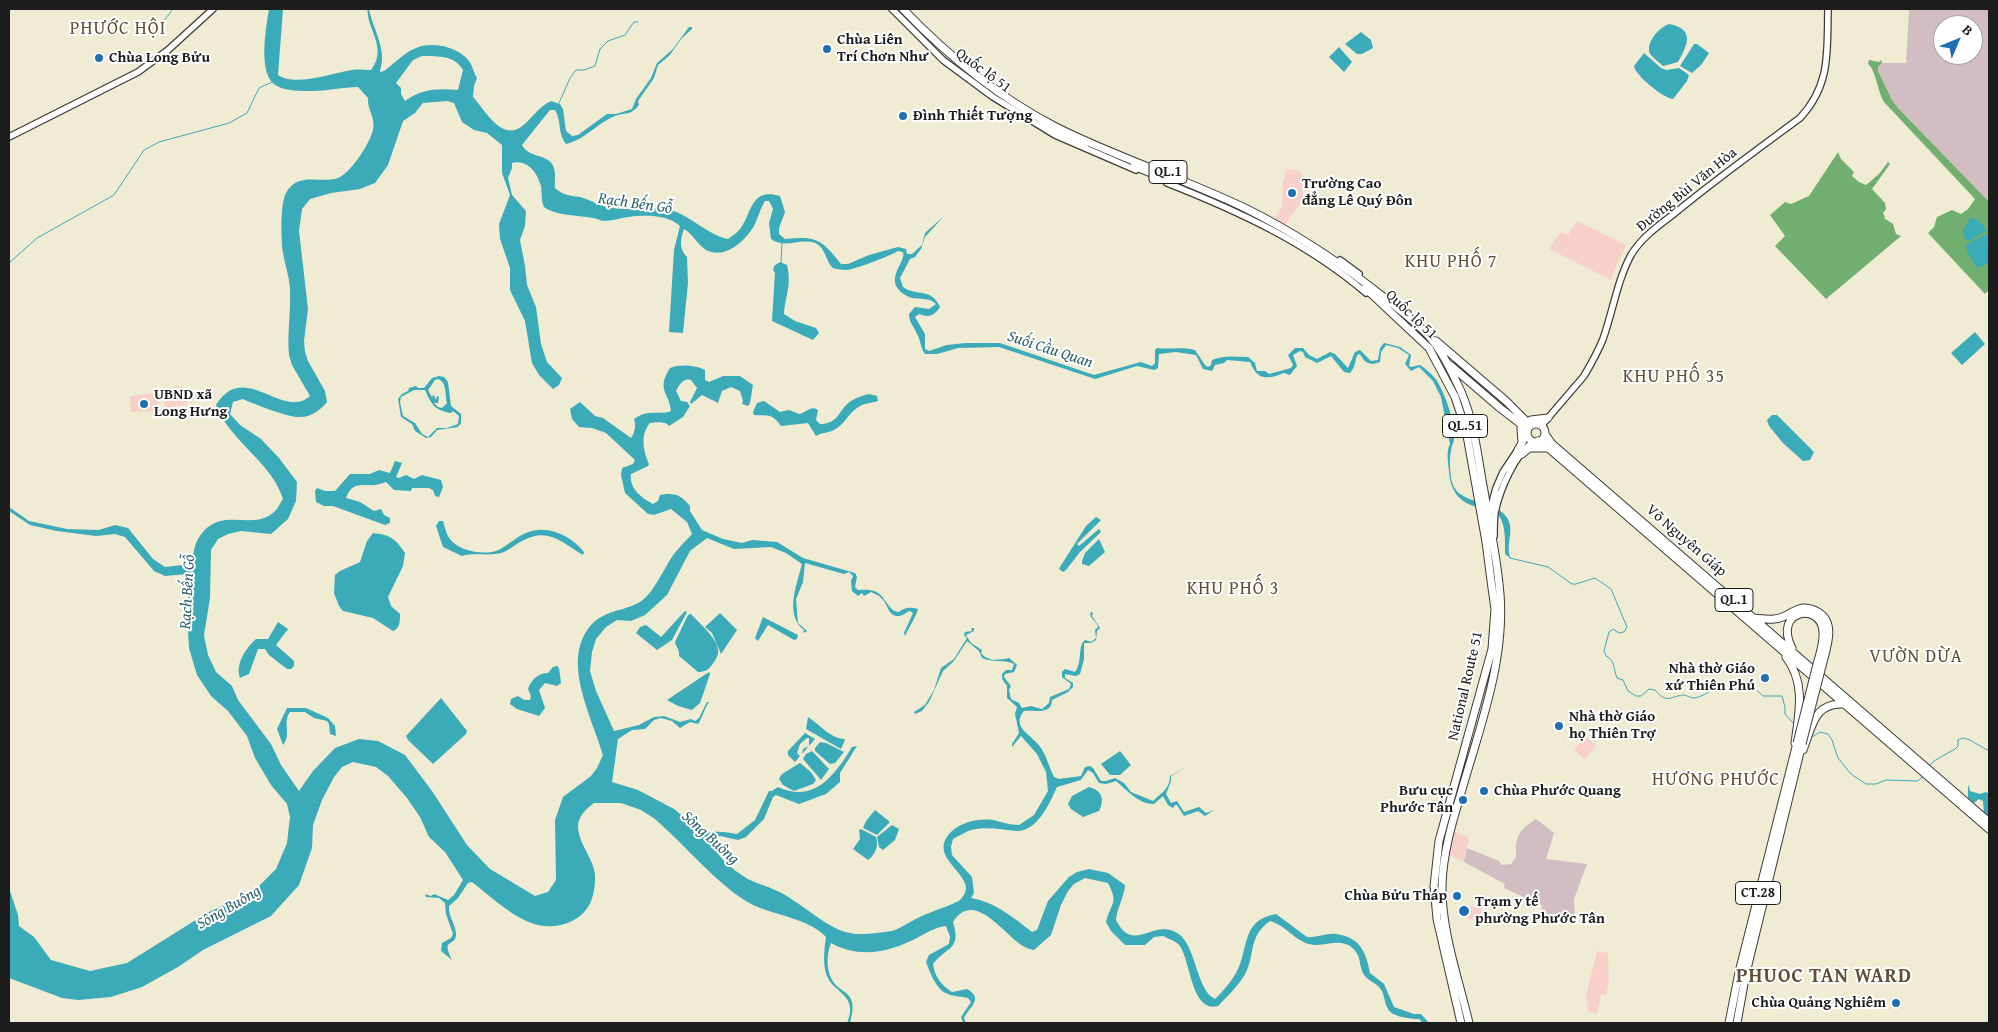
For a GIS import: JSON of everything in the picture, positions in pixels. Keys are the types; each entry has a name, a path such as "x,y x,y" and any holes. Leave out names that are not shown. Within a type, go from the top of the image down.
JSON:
{"highway":[{"name":"Quốc lộ 51","path":"896,9 959,69 1020,113 1124,163 1167,177 1178,186 1282,230 1345,272 1427,347 1439,353"},
{"name":"Quốc lộ 51","path":"904,9 928,39 961,65 1037,116 1167,177 1244,208 1348,270 1430,336 1439,353"},
{"name":"QL.1","path":"1439,353 1445,361 1525,428 1527,434 1536,441"},
{"name":"QL.1","path":"1439,353 1522,417 1532,424 1542,426 1545,434"},
{"name":"National Route 51","path":"1439,353 1461,412 1488,502"},
{"name":"National Route 51","path":"1445,361 1462,394 1473,428 1488,502 1490,542 1502,609 1500,644 1494,673 1447,843 1442,887 1444,932 1461,1023"},
{"path":"1520,452 1530,448 1550,446 1548,418 1530,420 1522,417"},
{"path":"1514,419 1522,432 1520,452"},
{"path":"1527,434 1528,427 1532,424"},
{"path":"1536,441 1542,439 1545,434"},
{"name":"Võ Nguyên Giáp","path":"1545,434 1550,446 1780,648 1922,768"},
{"name":"Võ Nguyên Giáp","path":"1536,441 1550,446 1754,618 1922,768"},
{"name":"CT.28","path":"1729,1023 1739,972 1794,764 1802,743 1829,634 1826,619 1821,613 1807,608 1795,610 1778,619 1754,618"},
{"name":"CT.28","path":"1794,653 1786,635 1788,623 1797,615 1809,614 1815,616 1822,626 1824,633 1820,665"},
{"name":"CT.28","path":"1737,1023 1746,973 1794,764 1800,700 1799,686 1796,675 1780,648"},
{"name":"CT.28","path":"1802,743 1821,709 1833,703 1845,704"},
{"name":"QL.1","path":"1922,768 1989,822"},
{"name":"QL.1","path":"1930,774 1989,829"},
{"name":"National Route 51","path":"1444,932 1469,1023"}],"main road":[{"path":"9,137 138,72 168,50 213,9"},
{"name":"Quốc lộ 51","path":"892,9 928,39"},
{"name":"Đường Bùi Văn Hòa","path":"1542,426 1584,376 1589,367 1603,339 1620,282 1632,254 1649,234 1677,211 1805,112 1817,94 1826,71 1828,9"},
{"path":"1520,452 1527,434"},
{"path":"1488,514 1488,502 1503,472 1520,452 1536,441"}],"shaded area":[{"path":"1909,9 1989,9 1989,203 1898,108 1878,71 1881,63 1906,63"},
{"name":"Trường Cao đẳng Lê Quý Đôn","path":"1287,170 1301,172 1303,200 1285,225 1275,219 1282,205 1283,181"},
{"path":"1577,221 1626,245 1611,280 1549,249 1561,232 1568,235"},
{"path":"178,385 187,404 166,409 161,392"},
{"name":"UBND xã Long Hưng","path":"157,393 158,411 131,412 131,396"},
{"path":"1585,736 1596,745 1585,759 1574,750"},
{"path":"1536,819 1554,833 1546,859 1587,864 1574,899 1575,922 1550,922 1548,925 1536,920 1543,906 1504,888 1505,884 1464,862 1467,848 1499,861 1501,865 1511,864 1516,857 1516,843 1519,834"},
{"path":"1451,830 1469,838 1464,862 1445,853"},
{"path":"1460,905 1482,908 1479,921 1468,919 1468,915 1459,914"},
{"path":"1597,951 1608,953 1609,982 1606,995 1601,995 1597,1014 1588,1011 1586,995"}],"green space":[{"path":"1869,60 1879,62 1881,60 1882,63 1878,67 1878,71 1898,108 1989,202 1989,290 1985,294 1928,233 1934,227 1937,217 1952,210 1961,214 1968,209 1975,199 1884,102 1873,71 1868,64"},
{"path":"1838,152 1841,159 1854,172 1852,176 1866,185 1879,174 1888,162 1890,164 1872,189 1885,203 1884,218 1893,224 1896,234 1901,236 1826,299 1775,246 1785,236 1770,215 1785,202 1791,204 1809,196"}],"water":[{"name":"Sông Buông","path":"269,9 283,9 278,75 294,80 352,70 371,70 375,64 378,52 369,20 367,9 369,9 381,47 382,60 380,72 417,48 432,45 449,48 460,53 470,63 477,78 473,97 488,116 500,127 514,130 521,127 542,106 551,101 560,104 563,109 566,131 572,136 578,135 607,114 616,114 632,109 636,99 651,78 657,63 673,49 689,27 692,27 669,56 658,65 654,78 638,101 639,105 632,112 611,118 579,139 566,144 561,136 557,114 555,110 550,110 522,145 529,152 546,159 552,164 555,173 555,188 567,195 580,197 608,207 619,209 659,208 674,211 712,233 728,239 740,229 753,203 757,199 763,195 770,194 780,196 785,212 779,228 779,234 785,239 804,238 818,241 841,264 848,264 869,255 898,247 906,249 907,254 912,254 922,245 925,233 944,216 925,237 921,249 915,257 910,259 900,278 903,287 932,297 940,307 931,315 919,314 915,317 925,334 925,349 929,351 947,345 1000,343 1094,375 1141,362 1152,366 1155,363 1155,350 1157,348 1185,348 1195,350 1208,367 1211,365 1212,360 1216,358 1248,357 1255,363 1257,371 1265,371 1269,374 1291,368 1293,365 1288,355 1295,348 1303,348 1309,355 1317,359 1330,352 1335,354 1348,368 1355,352 1360,350 1371,361 1378,360 1380,348 1384,343 1400,347 1411,355 1409,366 1420,365 1434,377 1447,402 1454,433 1450,466 1455,489 1461,495 1499,510 1505,515 1510,526 1509,554 1511,559 1505,554 1504,529 1499,516 1492,511 1465,502 1460,499 1453,489 1448,461 1450,444 1441,397 1433,381 1419,367 1411,371 1405,364 1409,355 1398,348 1386,345 1381,352 1380,362 1373,364 1364,360 1360,354 1357,355 1354,367 1350,373 1344,372 1331,356 1317,363 1305,357 1303,352 1300,351 1293,355 1297,366 1290,375 1284,373 1273,377 1259,375 1250,362 1227,360 1224,363 1215,365 1212,371 1203,369 1196,355 1176,352 1159,354 1158,368 1154,370 1137,366 1095,379 999,347 958,348 937,354 925,354 909,314 915,307 929,309 936,304 929,300 907,296 899,290 895,278 902,261 903,252 898,251 849,270 833,268 823,250 817,244 807,241 786,244 771,239 769,223 773,209 769,201 765,201 754,226 740,243 727,251 720,253 706,250 684,229 681,244 687,257 688,283 683,333 669,332 674,250 680,226 669,219 655,216 634,216 604,221 549,210 544,207 541,186 537,176 527,165 517,162 512,163 508,178 512,195 526,211 525,226 520,240 527,285 536,307 541,344 547,362 562,378 559,385 553,389 539,375 532,363 525,321 510,290 510,268 500,239 499,224 510,195 502,173 502,145 487,133 474,130 462,122 454,103 447,101 423,103 415,113 403,121 388,165 375,183 360,189 331,193 310,199 302,209 299,231 308,309 304,341 305,352 325,391 327,402 322,408 308,416 295,417 243,399 233,402 230,414 240,425 261,439 279,458 297,482 296,501 288,519 271,534 241,531 218,539 211,550 210,598 204,635 208,655 216,672 232,686 238,700 271,744 281,765 299,791 313,771 335,748 359,739 378,741 405,755 432,791 467,845 490,869 535,896 548,892 556,880 555,820 563,797 591,776 603,755 586,705 578,669 579,652 584,636 600,617 633,605 645,598 672,556 692,534 687,522 671,509 654,515 648,514 625,493 621,475 622,468 633,464 635,460 606,433 592,428 579,427 572,419 570,409 580,402 595,416 603,418 631,438 635,429 634,419 649,413 671,411 664,391 664,381 670,368 683,366 697,367 705,370 705,380 709,382 723,376 740,376 753,385 750,403 748,406 742,404 740,391 731,387 722,391 718,403 702,395 691,404 690,402 697,388 691,380 682,382 676,391 681,401 687,402 690,406 683,417 669,426 663,423 650,423 644,438 645,453 649,464 631,474 634,489 653,504 658,501 660,495 677,495 690,506 690,511 702,530 723,539 742,543 752,540 777,542 803,558 855,573 857,577 855,587 858,590 877,592 894,611 899,612 908,608 918,609 905,636 904,633 913,613 910,611 900,616 895,616 877,595 871,592 864,596 862,593 858,596 852,591 851,581 853,576 849,572 844,574 805,563 803,582 796,599 798,623 807,631 803,633 804,630 798,624 793,608 795,590 802,564 786,553 771,547 734,549 707,538 690,551 667,595 645,615 631,621 617,620 606,627 596,639 592,652 590,671 596,691 614,731 639,725 654,717 664,716 680,722 691,719 695,721 699,718 707,702 709,702 698,724 690,722 680,728 672,721 661,718 654,720 645,729 632,730 618,739 612,782 638,790 674,809 704,834 725,832 737,834 755,820 769,791 778,787 802,792 813,789 831,776 852,747 857,746 840,773 840,782 826,794 799,804 776,795 773,797 764,819 746,837 738,840 720,836 710,841 727,864 738,873 793,900 832,926 856,934 895,930 922,916 957,902 966,892 961,876 948,860 944,851 944,842 951,832 965,823 982,820 1019,825 1034,815 1048,791 1046,772 1037,754 1021,736 1012,747 1019,733 1015,714 1017,707 1007,698 1007,686 1002,679 1002,674 1006,670 1012,670 1014,664 982,658 979,651 967,641 954,661 943,671 929,702 922,711 915,714 914,712 925,705 934,690 941,668 954,659 967,638 964,635 965,632 972,631 971,628 974,628 974,631 966,635 971,643 982,650 981,653 984,656 994,660 1009,658 1017,665 1014,672 1005,674 1004,677 1011,686 1009,690 1011,699 1019,703 1022,708 1031,706 1042,709 1049,703 1050,697 1069,689 1071,684 1062,677 1062,672 1065,669 1075,672 1079,664 1081,646 1085,640 1091,642 1096,638 1095,630 1098,627 1090,614 1091,612 1100,628 1097,631 1096,640 1091,643 1084,643 1084,659 1080,674 1076,676 1065,674 1065,678 1073,683 1073,687 1068,692 1052,700 1051,705 1046,710 1024,711 1020,717 1021,727 1041,748 1054,777 1059,779 1081,776 1085,767 1090,766 1101,781 1115,778 1124,783 1131,792 1153,801 1167,788 1170,776 1187,766 1171,776 1171,781 1166,794 1171,803 1177,801 1184,812 1199,807 1206,813 1214,810 1205,816 1198,811 1184,816 1177,805 1173,808 1168,805 1163,796 1154,804 1143,802 1116,781 1106,784 1099,783 1093,773 1088,770 1081,780 1057,787 1042,815 1024,830 977,829 953,839 952,855 972,877 974,893 971,898 996,907 1032,932 1037,930 1048,901 1069,877 1077,872 1089,869 1108,873 1125,885 1116,920 1123,930 1130,935 1137,935 1162,929 1171,930 1180,935 1190,949 1204,987 1215,999 1237,971 1251,929 1265,917 1276,914 1307,937 1336,934 1351,938 1364,952 1370,973 1384,984 1394,1007 1414,1014 1421,1014 1429,1023 1423,1023 1419,1019 1402,1017 1390,1012 1382,990 1364,975 1358,956 1350,946 1340,943 1309,944 1270,921 1263,927 1255,940 1248,969 1244,976 1218,1006 1209,1006 1202,1002 1197,994 1180,946 1163,936 1154,937 1145,945 1125,945 1111,931 1106,922 1114,899 1108,883 1085,878 1074,884 1068,891 1051,935 1034,950 1023,946 980,912 970,910 961,913 953,922 956,938 954,943 933,964 937,977 948,989 952,992 967,989 975,996 974,1003 964,1018 966,1023 963,1023 961,1017 971,1002 968,998 950,995 940,989 926,962 929,955 949,944 950,937 946,926 896,947 874,952 853,951 831,943 828,953 828,970 832,980 852,1001 850,1023 847,1023 850,1013 849,1002 829,980 825,970 824,953 826,937 811,926 753,905 715,877 655,819 641,810 621,803 594,803 585,810 579,819 578,827 581,841 591,860 595,874 592,900 578,918 558,926 544,926 531,923 506,909 472,882 468,883 458,898 449,906 456,933 454,940 448,945 452,960 441,951 442,943 451,938 453,934 446,914 445,903 439,898 426,897 425,894 431,896 434,894 448,900 454,895 463,880 445,852 429,837 420,817 407,798 388,776 376,767 353,762 342,767 334,777 322,800 313,825 312,848 299,885 271,916 203,950 178,967 142,987 111,997 78,1000 62,998 9,978 9,888 18,915 19,926 34,937 51,960 90,971 127,963 207,913 253,892 276,869 287,843 290,817 287,804 271,785 255,758 247,736 228,711 211,696 197,675 189,648 187,614 190,578 188,574 165,576 154,571 125,537 115,534 96,536 30,525 9,511 9,507 29,521 67,529 99,530 115,525 128,528 153,559 165,567 191,564 197,541 205,529 215,523 225,520 265,518 275,511 283,499 278,486 270,474 231,430 222,418 216,405 227,392 239,388 251,389 288,401 299,402 310,396 292,365 289,355 290,286 283,253 281,231 284,198 291,186 297,182 338,178 343,175 364,150 374,126 368,98 358,87 299,91 281,88 271,81 267,72 264,51","holes":["422,56 445,57 455,61 463,70 458,90 430,90 417,94 405,101 401,94 401,88 396,83 413,60"]},
{"path":"1669,24 1678,26 1683,30 1687,39 1678,62 1663,66 1650,54 1649,49 1654,36"},
{"path":"1361,32 1371,40 1373,48 1362,54 1357,54 1345,44"},
{"path":"1694,44 1697,44 1709,53 1701,65 1692,73 1680,66"},
{"path":"1339,47 1352,62 1344,72 1329,57"},
{"path":"1644,53 1661,68 1666,70 1679,68 1689,75 1687,81 1673,99 1668,98 1639,75 1634,66"},
{"path":"1971,217 1978,220 1987,230 1969,241 1965,239 1963,231"},
{"path":"1988,233 1989,263 1977,268 1967,252 1966,245"},
{"path":"780,262 787,265 789,285 784,314 795,321 816,328 819,333 813,340 772,321 775,272 773,271 774,266"},
{"path":"1975,332 1985,344 1962,365 1951,353"},
{"path":"444,377 448,382 451,406 461,414 461,423 458,427 437,430 431,437 426,438 415,431 412,424 401,417 398,399 409,388 416,386 424,388 432,378","holes":["438,379 443,383 446,393 447,403 442,408 434,403 438,403 439,397 437,396 436,400 434,395 432,396 433,399 428,390 435,380","414,390 425,390 437,408 451,413 453,411 459,416 458,424 447,428 437,428 428,437 422,434 415,423 403,416 400,402 401,397"]},
{"path":"869,394 877,396 878,401 860,406 837,428 816,436 808,423 781,426 772,417 754,415 753,412 757,403 764,401 780,412 789,410 799,414 813,408 818,410 816,420 820,424 825,424 836,418 851,401"},
{"path":"1772,415 1777,415 1814,452 1810,460 1803,461 1783,443 1769,426 1767,420"},
{"path":"395,461 402,463 396,477 399,478 406,475 414,479 422,475 441,480 443,487 439,497 435,496 433,490 429,488 412,488 411,491 394,490 386,482 352,488 346,498 360,502 374,511 381,509 384,515 390,518 390,523 385,525 333,506 324,506 316,502 315,491 317,488 325,491 335,491 350,474 370,474 379,470 390,473"},
{"path":"1096,517 1101,520 1077,544 1079,546 1099,529 1101,532 1063,572 1059,569 1060,567 1086,526"},
{"path":"439,521 443,521 450,539 454,543 471,551 496,551 522,535 542,530 565,536 584,552 583,555 555,538 541,535 524,540 507,551 462,556 443,547 436,526"},
{"path":"373,533 392,538 405,553 403,566 388,597 391,606 400,614 400,622 393,631 373,618 343,611 334,593 335,575 360,562 367,541"},
{"path":"1099,539 1105,552 1089,566 1082,564 1085,553"},
{"path":"685,611 687,612 672,640 657,650 636,633 640,627 646,625 661,637"},
{"path":"720,613 737,630 721,654 712,633 705,627"},
{"path":"691,614 709,632 718,649 718,655 712,665 703,672 698,672 679,656 675,642 688,615"},
{"path":"763,617 798,635 797,639 794,640 768,625 758,641 755,638"},
{"path":"278,622 288,629 276,645 294,661 294,666 291,669 287,669 269,655 265,649 258,649 249,674 240,678 239,667 245,652 256,639 268,639"},
{"path":"557,666 561,683 557,686 545,683 539,690 545,708 539,716 517,709 510,704 511,699 518,696 524,700 530,700 531,696 528,689 533,680 541,674 548,673 553,667"},
{"path":"709,672 710,674 700,703 692,710 667,700"},
{"path":"441,698 467,731 433,764 406,736"},
{"path":"287,708 306,708 328,718 335,726 336,736 330,734 327,721 314,718 305,712 290,712 287,720 287,737 283,745 277,729"},
{"path":"808,717 829,733 844,739 841,749 806,729"},
{"path":"805,733 815,739 809,746 809,738 800,744 797,753 800,756 795,762 788,755 788,751"},
{"path":"820,742 844,752 835,763 830,764 815,751"},
{"path":"812,751 829,769 821,780 803,759 806,754"},
{"path":"1120,751 1131,765 1120,775 1110,775 1101,764"},
{"path":"800,763 811,772 816,780 813,784 794,791 783,785 779,779 782,774"},
{"path":"1968,784 1970,791 1980,794 1986,792 1989,794 1989,816 1984,814 1983,801 1979,799 1974,803 1968,798"},
{"path":"1089,787 1097,790 1101,796 1102,803 1099,811 1083,817 1071,809 1068,804 1072,796"},
{"path":"875,810 890,822 877,835 863,828"},
{"path":"892,825 899,829 895,840 883,850 879,847 877,837"},
{"path":"861,829 876,837 877,840 876,850 868,860 853,849 860,839 859,830"}],"waterway":[{"path":"138,26 162,23 173,9"},
{"path":"559,103 570,78 576,70 584,70 595,66 600,49 608,41 625,35 634,22 638,22"},
{"path":"9,263 37,238 114,195 144,150 159,142 229,123 247,113 259,88 272,82"},
{"path":"781,263 782,242"},
{"name":"Suối Cầu Quan","path":"1510,558 1548,567 1572,584 1595,578 1611,589 1627,627 1624,632 1619,633 1613,629 1609,632 1604,651 1613,663 1617,678 1623,680 1628,691 1636,696 1641,696 1649,689 1655,690 1665,698 1683,695 1694,698 1720,687 1726,690 1738,688 1738,684 1745,683 1752,686 1763,696 1782,696 1785,714 1795,725"},
{"name":"Suối Cầu Quan","path":"1812,737 1820,732 1828,734 1838,758 1851,774 1866,784 1876,784 1886,780 1918,781 1923,776"},
{"name":"Suối Cầu Quan","path":"1929,766 1955,749 1958,746 1958,740 1963,738 1987,750 1989,749"}],"place":[{"name":"Chùa Liên Trí Chơn Như","path":"827,49"},
{"name":"Chùa Long Bửu","path":"99,58"},
{"name":"Đình Thiết Tượng","path":"903,116"},
{"name":"Trường Cao đẳng Lê Quý Đôn","path":"1292,193"},
{"name":"UBND xã Long Hưng","path":"144,404"},
{"name":"Nhà thờ Giáo xứ Thiên Phú","path":"1765,678"},
{"name":"Nhà thờ Giáo họ Thiên Trợ","path":"1559,726"},
{"name":"Chùa Phước Quang","path":"1484,791"},
{"name":"Bưu cục Phước Tân","path":"1463,800"},
{"name":"Chùa Bửu Tháp","path":"1457,896"},
{"name":"Trạm y tế phường Phước Tân","path":"1464,911"},
{"name":"Chùa Quảng Nghiêm","path":"1896,1003"}],"district":[{"name":"PHƯỚC HỘI","path":"118,29"},
{"name":"KHU PHỐ 7","path":"1451,262"},
{"name":"KHU PHỐ 35","path":"1674,377"},
{"name":"KHU PHỐ 3","path":"1233,589"},
{"name":"VƯỜN DỪA","path":"1916,657"},
{"name":"HƯƠNG PHƯỚC","path":"1716,780"},
{"name":"PHUOC TAN WARD","path":"1824,977"}],"water label":[{"name":"Rạch Bến Gỗ","path":"635,204"},
{"name":"Rạch Bến Gỗ","path":"188,592"}]}
